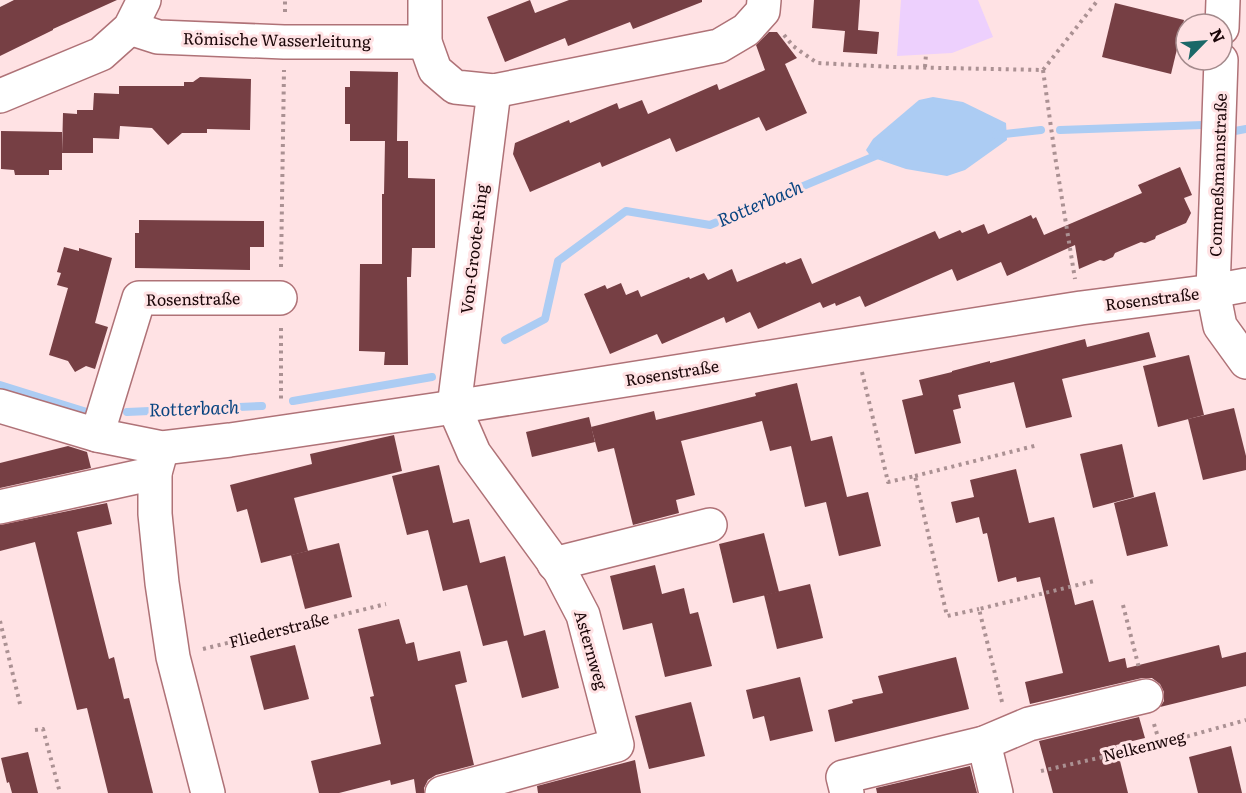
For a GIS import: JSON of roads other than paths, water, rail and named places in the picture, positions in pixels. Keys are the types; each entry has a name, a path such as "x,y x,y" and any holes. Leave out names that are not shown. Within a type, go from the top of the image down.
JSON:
{"street":[{"path":"425,0 425,42 435,70 455,87 494,91 719,46 746,30 763,5"},
{"path":"0,96 101,54 137,14"},
{"name":"Römische Wasserleitung","path":"137,14 158,37 284,42 425,42"},
{"name":"Commeßmannstraße","path":"1221,72 1213,291 1220,326 1246,362"},
{"name":"Von-Groote-Ring","path":"454,408 494,91"},
{"name":"Rosenstraße","path":"0,406 97,435 158,461 283,433 1081,308 1246,285"},
{"name":"Rosenstraße","path":"97,435 139,298 280,298"},
{"name":"Asternweg","path":"442,793 617,746 584,615 560,571 474,453 454,408"},
{"path":"0,507 158,461 155,514 173,657 208,793"},
{"path":"554,564 710,525"},
{"path":"847,793 843,777 997,738 1029,724 1146,696"},
{"path":"996,793 997,738"}],"water":[{"path":"933,97 963,102 1006,123 1007,140 965,170 947,176 906,169 871,157 866,150 873,139 919,100"}],"waterway":[{"name":"Rotterbach","path":"1060,130 1203,125"},
{"name":"Rotterbach","path":"1235,131 1246,129"},
{"name":"Rotterbach","path":"996,135 1041,130"},
{"name":"Rotterbach","path":"505,340 545,319 558,261 626,211 710,225 880,154"},
{"name":"Rotterbach","path":"293,401 432,377"},
{"name":"Rotterbach","path":"0,385 90,413"},
{"name":"Rotterbach","path":"127,412 262,406"}]}
